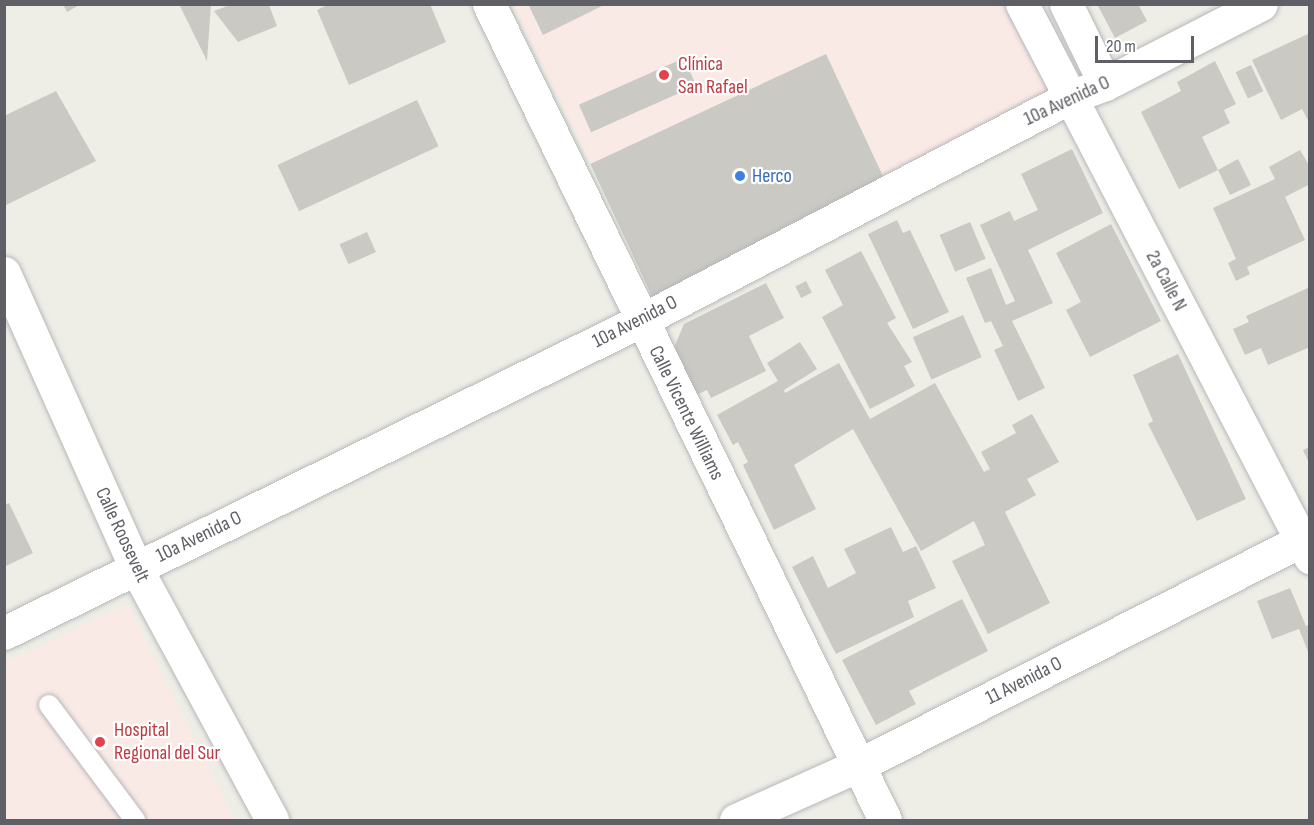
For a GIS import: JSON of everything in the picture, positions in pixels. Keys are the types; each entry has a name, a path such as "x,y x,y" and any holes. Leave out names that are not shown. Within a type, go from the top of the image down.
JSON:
{"street":[{"name":"Calle Vicente Williams","path":"489,4 640,321 885,820"},
{"name":"2a Calle N","path":"1022,4 1307,544"},
{"path":"1066,4 1105,84"},
{"name":"10a Avenida O","path":"4,633 640,321 1070,97 1105,84 1261,4"},
{"name":"Calle Roosevelt","path":"4,273 136,568 272,820"},
{"name":"11 Avenida O","path":"736,820 859,765 1307,544"}],"lane":[{"path":"49,705 135,820"}],"shaded area":[{"name":"Clínica San Rafael","path":"513,5 1012,5 1059,97 888,187 826,54 591,165"},
{"name":"Hospital Regional del Sur","path":"127,604 235,820 5,820 5,663"}],"building":[{"path":"63,4 81,4 67,12"},
{"path":"179,4 211,4 207,61"},
{"path":"329,4 430,4 446,42 349,85 317,10"},
{"path":"528,4 606,4 543,35"},
{"path":"1097,4 1138,4 1147,21 1115,38"},
{"path":"230,5 269,5 277,26 238,42 214,11"},
{"path":"1310,33 1310,124 1302,109 1281,120 1252,60"},
{"name":"Herco","path":"826,54 888,187 652,297 590,164"},
{"path":"684,58 696,85 591,132 579,105"},
{"path":"1215,61 1236,104 1224,110 1230,123 1202,137 1218,170 1179,189 1141,112 1181,91 1177,82"},
{"path":"1251,65 1263,91 1248,98 1236,72"},
{"path":"56,91 96,161 4,206 4,116"},
{"path":"417,100 439,146 299,211 277,165"},
{"path":"1072,149 1103,213 1028,250 1053,303 1012,321 1045,388 1018,401 994,350 1003,346 991,321 985,323 966,278 991,268 1006,305 1015,301 980,225 1010,211 1014,221 1038,210 1021,174"},
{"path":"1300,150 1310,167 1310,184 1285,197 1305,240 1247,267 1250,274 1236,281 1228,263 1236,259 1213,208 1275,179 1269,167"},
{"path":"1238,159 1251,185 1230,195 1218,170"},
{"path":"897,220 903,233 910,230 949,312 913,329 868,234"},
{"path":"970,222 986,259 955,272 940,235"},
{"path":"1111,224 1161,321 1090,357 1066,310 1081,302 1056,253"},
{"path":"367,232 376,252 349,264 340,244"},
{"path":"861,251 896,318 887,323 912,362 904,366 915,386 870,409 822,317 843,305 825,270"},
{"path":"806,281 812,293 801,298 795,286"},
{"path":"766,283 784,318 749,336 766,371 711,398 707,390 696,395 673,350 684,324"},
{"path":"1310,287 1310,347 1268,365 1261,348 1245,355 1233,329 1249,322 1246,316"},
{"path":"963,315 982,357 931,379 913,337"},
{"path":"800,342 817,369 784,390 785,393 839,363 870,419 935,383 984,472 990,469 981,452 1016,433 1012,425 1032,414 1059,462 1027,479 1036,495 1005,512 1050,603 988,634 952,561 985,545 974,521 921,551 853,429 794,465 816,509 774,530 743,465 748,462 738,442 733,445 717,415 778,381 767,363"},
{"path":"1178,354 1246,499 1197,521 1148,424 1153,421 1133,375"},
{"path":"1310,447 1310,465 1303,450"},
{"path":"9,503 33,553 4,567 4,505"},
{"path":"891,527 903,552 916,546 936,588 908,601 914,617 836,654 792,567 813,556 828,588 856,573 844,549"},
{"path":"1290,588 1306,626 1309,625 1309,654 1299,629 1272,639 1257,601"},
{"path":"962,599 988,651 909,691 916,704 876,725 842,660"}],"place":[{"name":"Clínica San Rafael","path":"664,75"},
{"name":"Herco","path":"740,176"},
{"name":"Hospital Regional del Sur","path":"100,742"}]}
